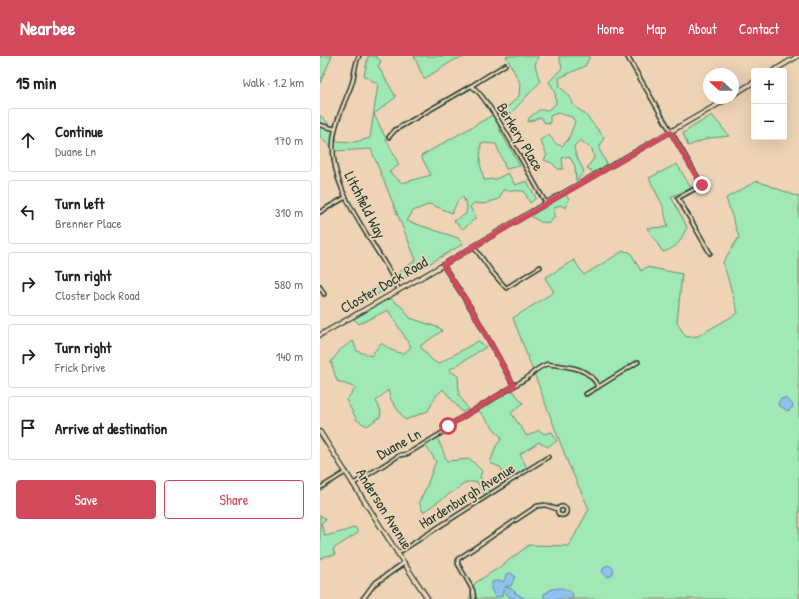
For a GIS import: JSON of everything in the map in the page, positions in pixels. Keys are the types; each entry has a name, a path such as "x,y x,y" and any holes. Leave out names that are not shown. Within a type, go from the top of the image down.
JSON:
{"main road":[{"path":"778,68 798,56"},
{"path":"739,91 751,84"},
{"name":"Closter Dock Road","path":"320,335 474,247 718,104"},
{"name":"Anderson Avenue","path":"320,432 428,599"}],"street":[{"name":"Litchfield Way","path":"359,56 356,63 352,84 335,129 333,150 334,166 346,197 392,275 399,290"},
{"path":"627,56 702,185 678,198 710,253"},
{"path":"389,137 395,130 505,65"},
{"name":"Berkery Place","path":"471,86 477,90 489,106 546,204"},
{"path":"320,125 335,129"},
{"path":"320,212 346,197"},
{"path":"474,247 506,288 540,267"},
{"path":"443,265 474,313 514,386"},
{"path":"320,287 324,294"},
{"path":"586,394 638,362"},
{"name":"Duane Ln","path":"353,484 400,455 407,454 445,431 448,426 528,378 532,372 547,364 583,370 595,379 598,387"},
{"name":"Hardenburgh Avenue","path":"398,553 548,457"},
{"path":"320,488 346,472"},
{"path":"474,599 473,591 458,564 458,559 537,506 545,505 557,509"},
{"path":"363,599 374,584 404,563"}],"green space":[{"path":"320,56 332,56 320,83"},
{"path":"368,56 375,56 381,61 378,66 396,97 374,114 399,165 389,172 402,183 431,175 421,156 510,105 519,96 520,83 506,56 538,56 535,65 540,82 498,127 520,166 506,169 496,144 481,143 480,163 484,180 496,179 508,173 515,185 527,181 536,198 530,203 524,191 503,190 499,199 484,204 474,203 470,207 476,218 463,229 454,221 466,214 467,206 463,197 458,200 452,213 430,204 413,211 407,221 458,238 463,244 374,296 373,291 416,260 371,149 335,151 320,137 320,115 336,131 336,141 355,142 370,138 378,84 364,76"},
{"path":"414,56 469,56 454,60 424,79"},
{"path":"559,56 590,56 585,66 559,78 560,87 569,95 574,106 585,114 604,137 599,149 607,164 594,173 587,168 594,158 592,149 580,140 574,146 576,156 584,172 576,181 575,166 569,156 562,158 563,169 558,169 552,163 544,160 547,155 540,140 549,135 556,144 562,146 568,140 575,122 572,117 558,113 550,116 550,124 544,122 541,117 528,122 529,118 539,110 548,110 556,104 555,91 549,82 562,68"},
{"path":"712,115 729,136 709,138 688,146 683,133"},
{"path":"677,164 691,188 671,197 687,227 681,240 676,246 663,252 647,228 668,227 663,206 649,178"},
{"path":"757,181 799,197 799,599 469,599 475,583 500,567 529,545 569,546 589,509 568,463 513,318 554,292 545,278 574,260 584,275 623,251 630,252 641,271 647,267 682,274 677,323 686,337 698,336 738,313 723,262 739,237 726,198"},
{"path":"565,194 569,199 566,208 560,205 554,208 554,217 550,223 541,222 530,216"},
{"path":"390,298 403,308 410,318 440,328 442,331 420,346 432,360 438,364 478,341 486,347 449,370 458,376 459,395 468,409 462,412 443,389 436,396 428,411 405,420 391,400 388,390 376,401 381,411 380,417 367,426 357,420 346,400 356,388 337,381 331,362 341,349 353,341 357,351 371,356 381,343 391,350 403,354 411,347 388,310 359,324 354,319"},
{"path":"512,390 523,403 511,413 527,436 539,430 544,434 552,432 557,441 547,447 539,442 520,454 527,468 508,481 500,467 490,463 496,446 502,438 479,411"},
{"path":"437,437 447,461 470,459 482,471 480,477 490,493 485,495 477,482 467,482 423,512 419,502 436,461 425,445"},
{"path":"320,515 326,519 321,523 325,536 355,527 358,533 333,549 335,555 325,556 320,559"}],"water":[{"path":"785,398 793,405 788,411 778,405 781,399"},
{"path":"606,566 610,566 612,567 612,575 606,576 603,573 603,569"},
{"path":"511,573 515,576 511,586 505,587 512,589 526,599 516,599 510,597 503,589 502,596 495,597 491,589 493,581 504,581 506,574"},
{"path":"563,588 573,594 572,599 544,599 544,594 552,589"}],"route":[{"path":"448,426 514,386 474,313 443,265 670,132 702,185"}]}
